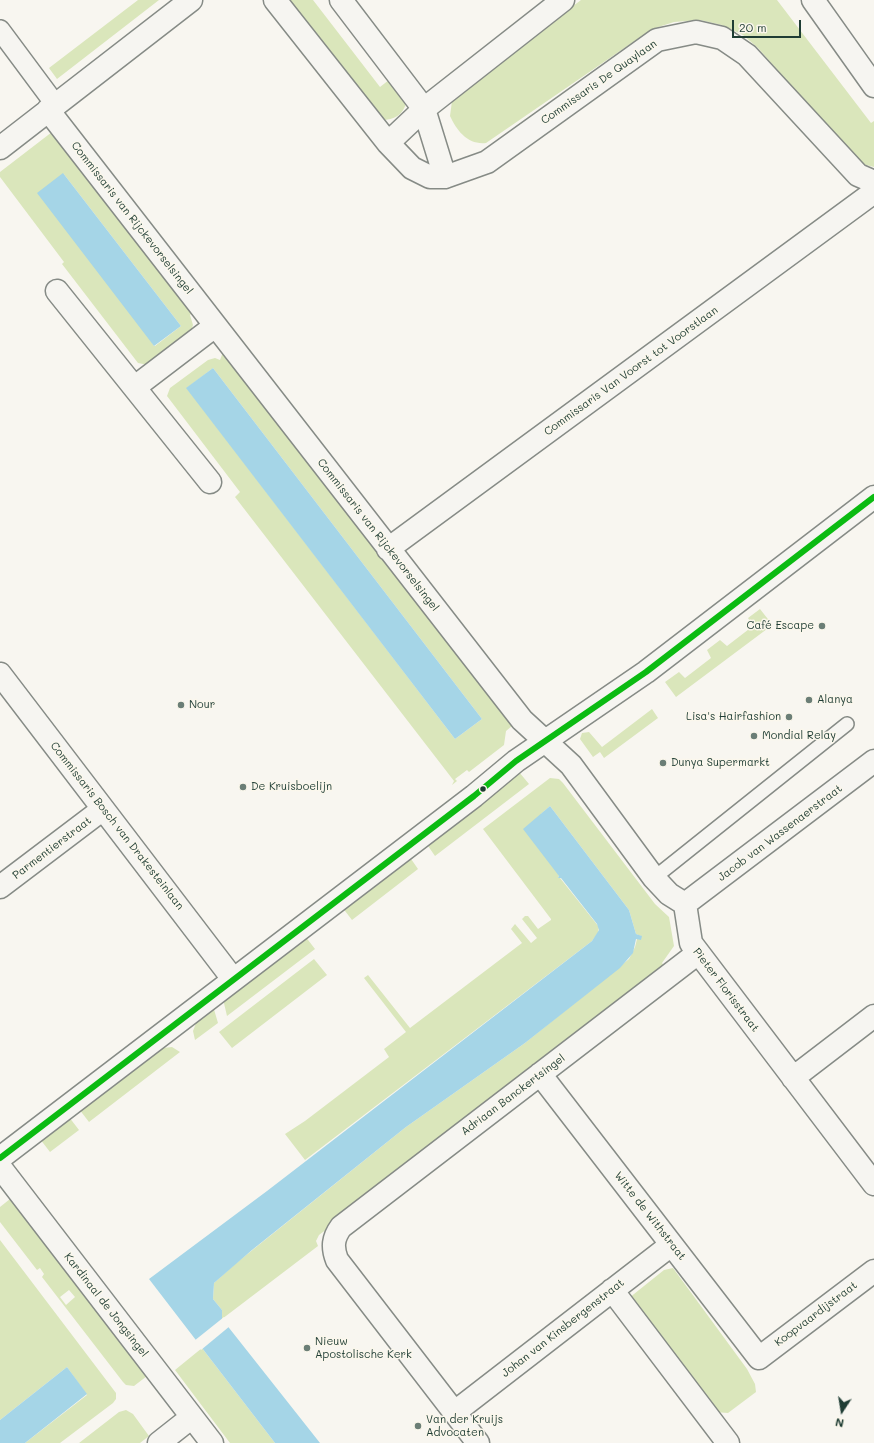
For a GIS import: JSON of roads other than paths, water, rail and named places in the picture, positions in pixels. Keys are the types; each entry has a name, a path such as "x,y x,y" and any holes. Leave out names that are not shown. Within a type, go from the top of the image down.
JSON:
{"street":[{"path":"0,148 191,0"},
{"name":"Commissaris De Quaylaan","path":"275,0 388,143 412,168 430,177 445,177 487,162 657,40 696,32 722,38 747,55 858,175 874,182"},
{"path":"341,0 424,109 445,177"},
{"path":"388,143 424,109 563,0"},
{"path":"813,0 874,86"},
{"path":"0,30 52,107"},
{"name":"Commissaris van Rijckevorselsingel","path":"52,107 215,326 388,549 522,720 544,740"},
{"name":"Commissaris Van Voorst tot Voorstlaan","path":"388,549 874,192"},
{"path":"57,291 210,482"},
{"path":"135,387 215,326"},
{"path":"0,1159 544,740 626,686 874,497"},
{"name":"Commissaris Bosch van Drakesteinlaan","path":"0,674 233,979"},
{"path":"544,740 571,765 654,878 669,894 685,904"},
{"name":"Jacob van Wassenaerstraat","path":"685,904 874,761"},
{"name":"Parmentierstraat","path":"0,887 103,809"},
{"name":"Pieter Florisstraat","path":"685,904 691,943 874,1184"},
{"name":"Adriaan Banckertsingel","path":"455,1412 337,1260 333,1242 341,1227 698,953"},
{"path":"794,1078 874,1016"},
{"name":"Witte de Withstraat","path":"540,1074 759,1358"},
{"name":"Kardinaal de Jongsingel","path":"0,1159 212,1443"},
{"name":"Johan van Kinsbergenstraat","path":"455,1412 671,1245"},
{"name":"Koopvaardijstraat","path":"759,1358 874,1270"},
{"path":"612,1290 728,1443"},
{"path":"455,1412 478,1443"},
{"path":"159,1443 192,1417"}],"lane":[{"path":"654,878 847,724"}],"water":[{"path":"63,173 181,326 154,346 37,193"},
{"path":"213,368 482,719 455,739 186,388"},
{"path":"550,806 629,910 636,934 642,936 641,940 636,939 633,953 620,968 525,1043 406,1127 252,1250 214,1283 213,1299 222,1310 222,1319 320,1443 275,1443 149,1279 267,1191 592,941 599,930 597,924 561,878 558,878 559,876 523,829"},
{"path":"67,1367 87,1394 25,1443 0,1443 0,1420"}],"place":[{"name":"Café Escape","path":"822,626"},
{"name":"Alanya","path":"809,700"},
{"name":"Nour","path":"181,705"},
{"name":"Lisa's Hairfashion","path":"789,717"},
{"name":"Mondial Relay","path":"754,736"},
{"name":"Dunya Supermarkt","path":"663,763"},
{"name":"De Kruisboelijn","path":"243,787"},
{"name":"Nieuw Apostolische Kerk","path":"307,1348"},
{"name":"Van der Kruijs Advocaten","path":"418,1426"}]}
